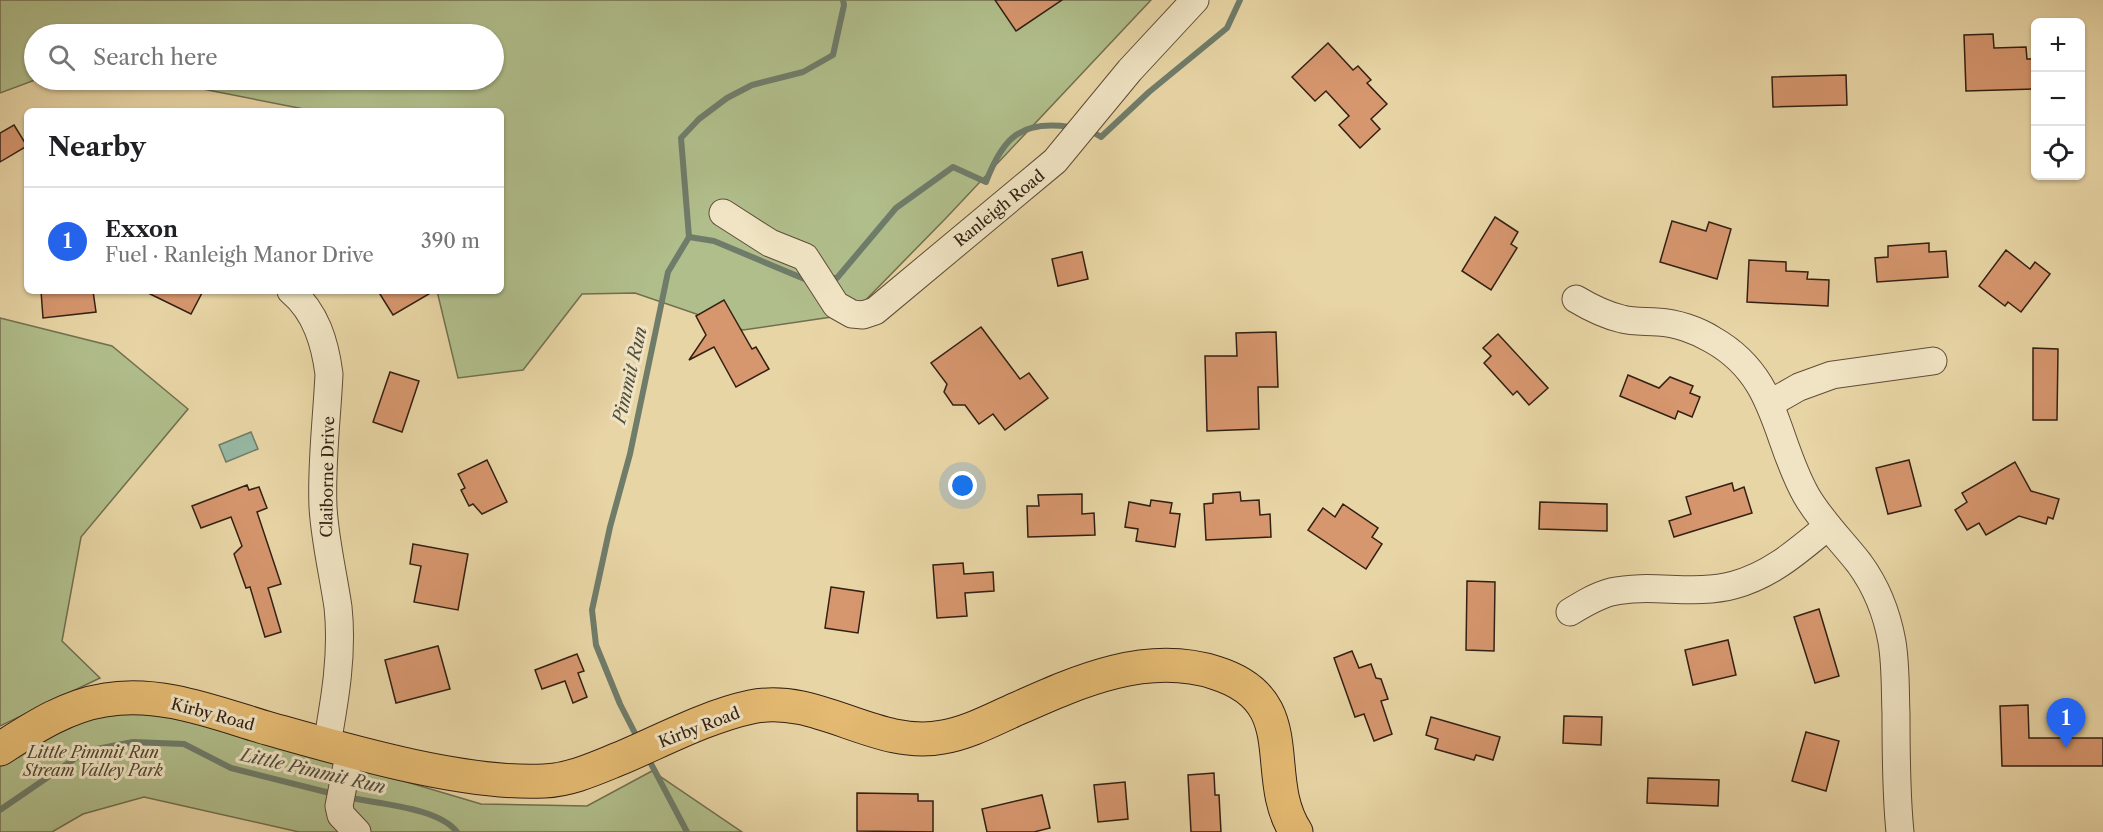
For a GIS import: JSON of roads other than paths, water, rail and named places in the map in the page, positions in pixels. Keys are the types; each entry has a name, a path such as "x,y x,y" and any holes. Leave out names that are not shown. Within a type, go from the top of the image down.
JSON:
{"main road":[{"name":"Kirby Road","path":"0,749 61,713 91,703 122,698 172,702 341,753 452,772 529,781 567,778 734,712 774,704 813,709 888,736 929,739 959,733 1067,686 1116,671 1157,666 1197,669 1233,680 1246,687 1263,705 1275,733 1284,806 1296,832"}],"street":[{"name":"Ranleigh Road","path":"723,213 781,247 805,257 836,305 852,314 863,315 875,311 1055,161 1070,146 1130,70 1195,0"},
{"name":"Claiborne Drive","path":"294,294 307,309 319,331 326,353 329,374 323,504 325,542 338,607 340,644 335,700 341,753 339,806 341,815 357,832"},
{"path":"1576,299 1601,313 1624,320 1661,322 1686,328 1713,340 1736,357 1755,377 1771,403 1790,461 1806,495 1827,527 1859,564 1874,588 1886,615 1892,642 1896,795 1900,832"},
{"path":"1771,403 1799,387 1832,375 1933,361"},
{"path":"1570,612 1611,592 1707,590 1734,585 1761,575 1787,560 1827,527"}],"waterway":[{"name":"Pimmit Run","path":"639,741 620,704 596,645 592,610 610,527 630,454 668,272 689,237 681,138 699,119 727,98 752,85 803,72 833,55 844,5 843,0"},
{"path":"1096,134 1101,137 1149,92 1227,28 1240,0"},
{"path":"831,278 837,278 896,208 953,167 986,182 999,153 1016,135 1026,129 1039,126 1070,127"},
{"path":"689,237 714,241 807,280"},
{"name":"Little Pimmit Run","path":"0,810 86,751 133,742 184,744 231,768 334,794"},
{"name":"Pimmit Run","path":"648,758 687,832"},
{"name":"Little Pimmit Run","path":"347,797 422,812 436,817 457,832"}],"place":[{"name":"Exxon","path":"2066,748"}],"park label":[{"name":"Little Pimmit Run Stream Valley Park","path":"93,761"}]}
